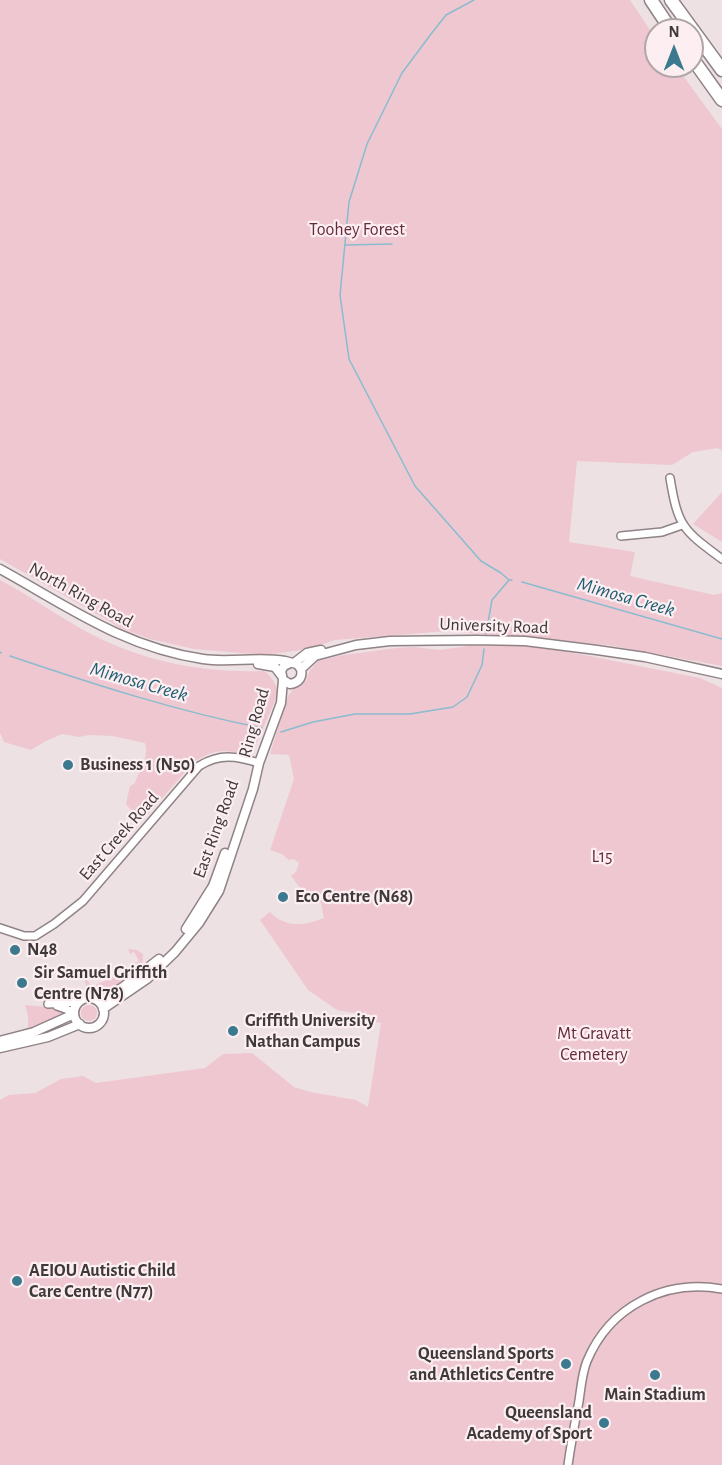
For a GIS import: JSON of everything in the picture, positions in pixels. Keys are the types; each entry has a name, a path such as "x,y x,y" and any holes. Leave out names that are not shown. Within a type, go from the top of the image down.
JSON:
{"highway":[{"path":"651,0 663,18"},
{"path":"671,0 722,70"},
{"path":"704,75 722,100"}],"street":[{"path":"670,478 675,508 682,525 722,559"},
{"path":"621,536 662,532 682,525"},
{"name":"North Ring Road","path":"0,569 135,643 162,651 206,659 276,659 292,663"},
{"name":"North Ring Road","path":"0,574 99,630 132,645 194,662 269,665 275,667 282,677"},
{"name":"University Road","path":"301,669 315,656 354,645 390,641 525,641 645,657 722,674"},
{"path":"292,663 301,669 300,680 288,683 282,677 284,666 307,653 348,644 354,645"},
{"name":"University Road","path":"692,668 722,680"},
{"name":"Ring Road","path":"257,776 259,764 281,703 282,677"},
{"path":"281,703 294,683"},
{"name":"East Creek Road","path":"0,928 24,936 35,936 54,924 83,900 199,766 224,756 234,756 259,764"},
{"name":"East Ring Road","path":"101,1005 144,972 191,924 218,876 259,764"},
{"name":"East Ring Road","path":"101,1005 147,979 175,951 208,908 224,879 232,848 257,776"},
{"path":"87,998 101,1005 102,1020 97,1025 88,1027 80,1024 74,1013 48,1004 78,1002 87,998"},
{"path":"0,1041 34,1032 74,1013 78,1002"},
{"path":"0,1048 57,1034 80,1024"},
{"path":"568,1465 585,1367 601,1336 615,1319 627,1308 655,1293 688,1287 722,1289"}],"green space":[{"name":"Toohey Forest","path":"0,0 630,0 644,21 644,78 685,78 722,129 722,451 718,448 693,452 672,465 577,461 569,542 635,552 630,576 714,595 722,593 722,666 608,645 447,631 335,640 309,649 263,655 194,649 150,639 121,628 0,559"},
{"path":"722,492 722,542 693,524"},
{"path":"0,580 79,628 132,652 197,668 264,671 279,692 252,753 222,751 202,757 193,763 148,814 131,810 126,804 130,786 135,783 145,759 145,743 112,736 79,737 62,734 31,750 4,742 0,733"},
{"path":"534,645 700,678 722,688 722,1465 0,1465 0,1100 9,1095 35,1093 61,1079 83,1076 96,1083 205,1068 223,1054 252,1053 294,1087 356,1100 368,1107 381,1023 376,1022 376,1017 337,1010 308,990 260,920 270,912 282,921 296,924 310,923 324,918 321,903 314,894 301,889 291,876 296,872 299,863 270,850 294,779 289,755 270,754 288,696 294,688 306,681 310,670 318,661 343,655 413,647 440,650 469,646"},
{"path":"128,949 137,950 143,954 140,969 130,979 102,994 96,994 87,989 83,974 91,987 134,968 133,965 139,961 134,952 130,954"},
{"path":"25,1005 58,1008 66,1012 28,1028"},
{"path":"89,1005 95,1007 97,1013 95,1019 89,1021 83,1019 81,1013 83,1007"}],"waterway":[{"path":"474,0 446,15 402,73 367,144 349,202 340,295 349,359 415,486 481,561 509,580"},
{"path":"345,245 392,244"},
{"name":"Mimosa Creek","path":"486,634 492,600 509,580 512,580"},
{"name":"Mimosa Creek","path":"522,582 722,639"},
{"name":"Mimosa Creek","path":"281,732 313,722 355,714 410,714 453,707 467,697 482,665 484,649"},
{"name":"Mimosa Creek","path":"10,656 166,705 262,728"}],"place":[{"name":"Business 1 (N50)","path":"68,765"},
{"name":"Eco Centre (N68)","path":"283,897"},
{"name":"N48","path":"15,950"},
{"name":"Sir Samuel Griffith Centre (N78)","path":"22,983"},
{"name":"Griffith University Nathan Campus","path":"233,1031"},
{"name":"AEIOU Autistic Child Care Centre (N77)","path":"17,1281"},
{"name":"Queensland Sports and Athletics Centre","path":"566,1364"},
{"name":"Main Stadium","path":"655,1375"},
{"name":"Queensland Academy of Sport","path":"604,1423"}],"park label":[{"name":"L15","path":"602,857"},
{"name":"Mt Gravatt Cemetery","path":"594,1044"}]}
